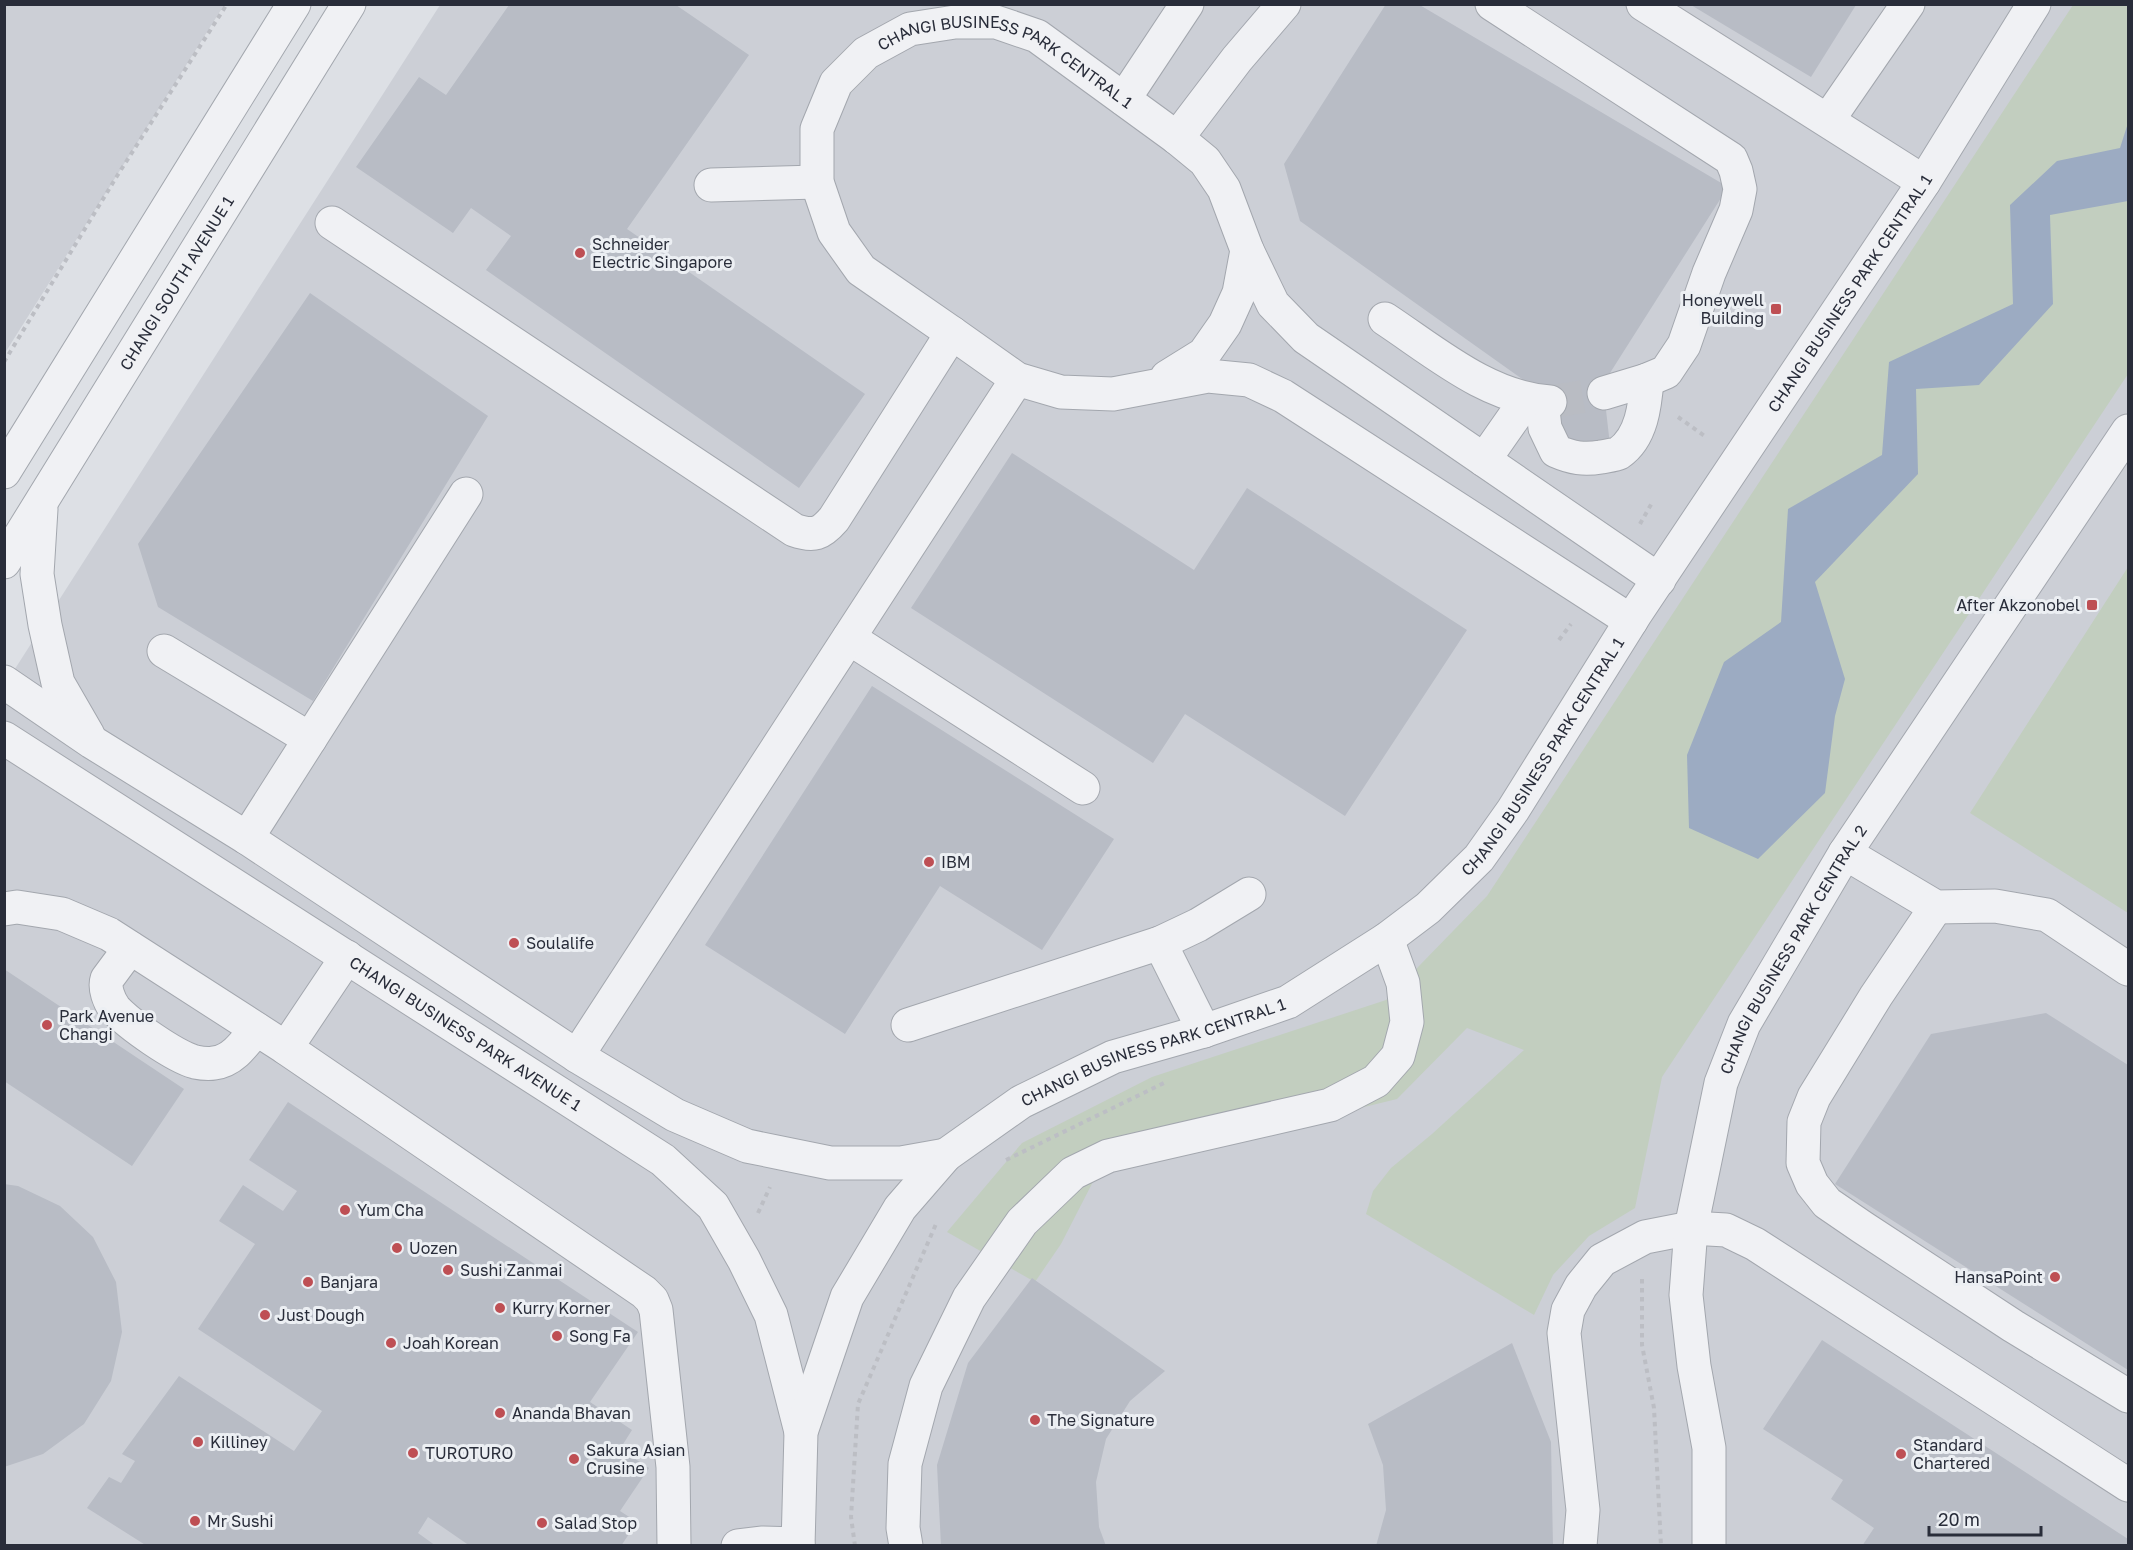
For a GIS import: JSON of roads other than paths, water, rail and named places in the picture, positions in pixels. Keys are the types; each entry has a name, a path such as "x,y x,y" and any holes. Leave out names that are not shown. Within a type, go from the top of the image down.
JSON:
{"street":[{"path":"4,472 294,4"},
{"name":"CHANGI SOUTH AVENUE 1","path":"4,562 350,4"},
{"path":"1124,99 1187,4"},
{"path":"1177,138 1237,59 1284,4"},
{"path":"1492,4 1731,159 1736,171 1740,189 1736,210 1709,273 1684,345 1666,372 1604,393"},
{"path":"1642,4 1924,182"},
{"path":"1828,120 1908,4"},
{"name":"CHANGI BUSINESS PARK CENTRAL 1","path":"798,1545 801,1432 847,1297 900,1208 946,1155 1020,1102 1113,1057 1204,1031 1287,1002 1387,939 1428,908 1479,858 1513,810 1631,621 1924,182 2034,4"},
{"name":"CHANGI BUSINESS PARK CENTRAL 1","path":"1631,621 1283,396 1249,380 1208,376 1113,394 1061,392 1017,379 861,270 834,232 818,182 818,129 836,83 866,53 908,17 955,22 996,22 1037,36 1205,161 1224,189 1247,250 1273,304 1306,338 1659,580"},
{"path":"711,185 818,182"},
{"path":"332,223 794,530 808,535 824,530 834,519 952,333"},
{"name":"CHANGI BUSINESS PARK CENTRAL 1","path":"1153,386 1204,354 1225,324 1239,293 1247,250"},
{"path":"1385,319 1479,380 1540,401"},
{"path":"577,1056 1017,379"},
{"path":"1540,401 1545,428 1556,451 1573,458 1590,459 1618,453 1635,434 1644,410 1647,380"},
{"path":"1484,460 1540,401"},
{"name":"CHANGI BUSINESS PARK CENTRAL 2","path":"1709,1545 1709,1448 1694,1366 1686,1295 1691,1228 1721,1083 1744,1024 1845,853 2128,431"},
{"path":"247,838 466,494"},
{"path":"41,504 37,573 45,625 58,683 92,742"},
{"path":"849,638 1083,788"},
{"path":"164,651 310,739"},
{"path":"4,682 92,742 247,838 577,1056 675,1115 747,1146 830,1163 901,1163 946,1155"},
{"name":"CHANGI BUSINESS PARK AVENUE 1","path":"4,738 663,1160 713,1206 771,1315 801,1432"},
{"path":"4,767 30,768 76,783"},
{"path":"1845,853 1936,907 1995,906 2047,915 2128,969"},
{"path":"908,1025 1160,943 1198,925 1249,894"},
{"path":"4,909 17,907 62,914 109,934 286,1048 652,1300 656,1310 673,1467 675,1545"},
{"path":"1936,907 1876,996 1814,1097 1804,1122 1803,1163 1812,1184 1827,1203 2013,1326 2128,1396"},
{"path":"906,1545 903,1528 905,1464 926,1386 969,1298 1022,1222 1073,1173 1108,1156 1329,1105 1376,1081 1398,1056 1407,1022 1403,983 1387,939"},
{"path":"1160,943 1204,1031"},
{"path":"130,948 107,979 105,984 107,992 114,1008 175,1053 196,1062 214,1063 227,1059 241,1048 256,1029"},
{"path":"286,1048 347,957"},
{"path":"1580,1545 1583,1510 1564,1333 1568,1310 1581,1286 1602,1260 1645,1237 1691,1228 1726,1230 1755,1244 2128,1485"},
{"path":"738,1545 763,1543 798,1545"}],"water":[{"path":"2128,123 2128,201 2050,215 2053,304 1979,385 1916,389 1918,474 1815,582 1845,679 1835,716 1825,793 1758,859 1689,828 1687,755 1724,662 1781,622 1788,509 1882,455 1889,362 2013,304 2010,205 2057,161 2120,148"}],"tunnel":[{"path":"1550,402 1604,393"}],"place":[{"name":"Schneider Electric Singapore","path":"580,253"},
{"name":"Honeywell Building","path":"1776,309"},
{"name":"After Akzonobel","path":"2092,605"},
{"name":"IBM","path":"929,862"},
{"name":"Soulalife","path":"514,943"},
{"name":"Park Avenue Changi","path":"47,1025"},
{"name":"Yum Cha","path":"345,1210"},
{"name":"Uozen","path":"397,1248"},
{"name":"Sushi Zanmai","path":"448,1270"},
{"name":"HansaPoint","path":"2055,1277"},
{"name":"Banjara","path":"308,1282"},
{"name":"Kurry Korner","path":"500,1308"},
{"name":"Just Dough","path":"265,1315"},
{"name":"Song Fa","path":"557,1336"},
{"name":"Joah Korean","path":"391,1343"},
{"name":"Ananda Bhavan","path":"500,1413"},
{"name":"The Signature","path":"1035,1420"},
{"name":"Killiney","path":"198,1442"},
{"name":"TUROTURO","path":"413,1453"},
{"name":"Standard Chartered","path":"1901,1454"},
{"name":"Sakura Asian Crusine","path":"574,1459"},
{"name":"Mr Sushi","path":"195,1521"},
{"name":"Salad Stop","path":"542,1523"}]}
